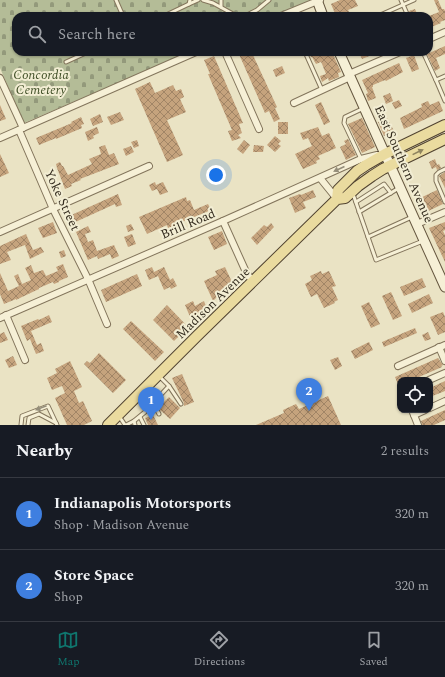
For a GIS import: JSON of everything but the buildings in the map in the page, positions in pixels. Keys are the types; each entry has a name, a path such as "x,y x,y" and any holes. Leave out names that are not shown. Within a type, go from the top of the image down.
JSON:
{"main road":[{"name":"Madison Avenue","path":"337,199 338,190 366,165 385,154 445,125"},
{"name":"Madison Avenue","path":"108,425 337,199 345,198 372,176 390,165 445,139"}],"street":[{"path":"293,12 318,0 322,12"},
{"path":"433,37 445,32"},
{"path":"0,138 187,56"},
{"path":"227,56 259,129"},
{"name":"East Southern Avenue","path":"341,56 445,287"},
{"path":"294,103 392,56"},
{"name":"Yoke Street","path":"0,78 53,209 88,279 107,324"},
{"name":"Brill Road","path":"3,317 361,159 385,154"},
{"path":"0,232 150,166"},
{"path":"320,178 337,199"},
{"path":"415,220 445,212"},
{"path":"223,221 246,272 253,282"},
{"path":"3,317 25,360"},
{"path":"398,366 442,346 445,360"},
{"path":"433,378 445,373"},
{"path":"433,407 445,401"},
{"path":"413,413 418,425"}],"lane":[{"path":"116,0 121,12"},
{"path":"189,4 190,0"},
{"path":"172,12 198,0"},
{"path":"203,0 213,3 230,12"},
{"path":"221,0 221,7"},
{"path":"253,12 269,0"},
{"path":"401,0 406,12"},
{"path":"387,12 414,0"},
{"path":"66,62 79,56"},
{"path":"307,56 322,90"},
{"path":"425,56 445,101"},
{"path":"436,80 445,76"},
{"path":"361,159 344,123 345,117 364,108"},
{"path":"445,169 439,172 436,176 436,181 445,202"},
{"path":"356,202 384,184 391,194"},
{"path":"359,212 400,188"},
{"path":"352,192 376,260 424,240"},
{"path":"368,237 415,220"},
{"path":"158,375 169,386 181,404"},
{"path":"148,385 159,397"},
{"path":"159,414 153,404 169,386"},
{"path":"21,425 22,416 48,406 57,424"},
{"path":"118,415 126,425 135,423 145,412"},
{"path":"28,425 29,418 39,414 57,424"},
{"path":"140,417 144,425"}],"green space":[{"name":"Concordia Cemetery","path":"0,0 312,0 284,12 12,12 12,56 181,56 24,123 0,68"}],"place":[{"name":"Store Space","path":"309,411"},
{"name":"Indianapolis Motorsports","path":"151,420"}]}
